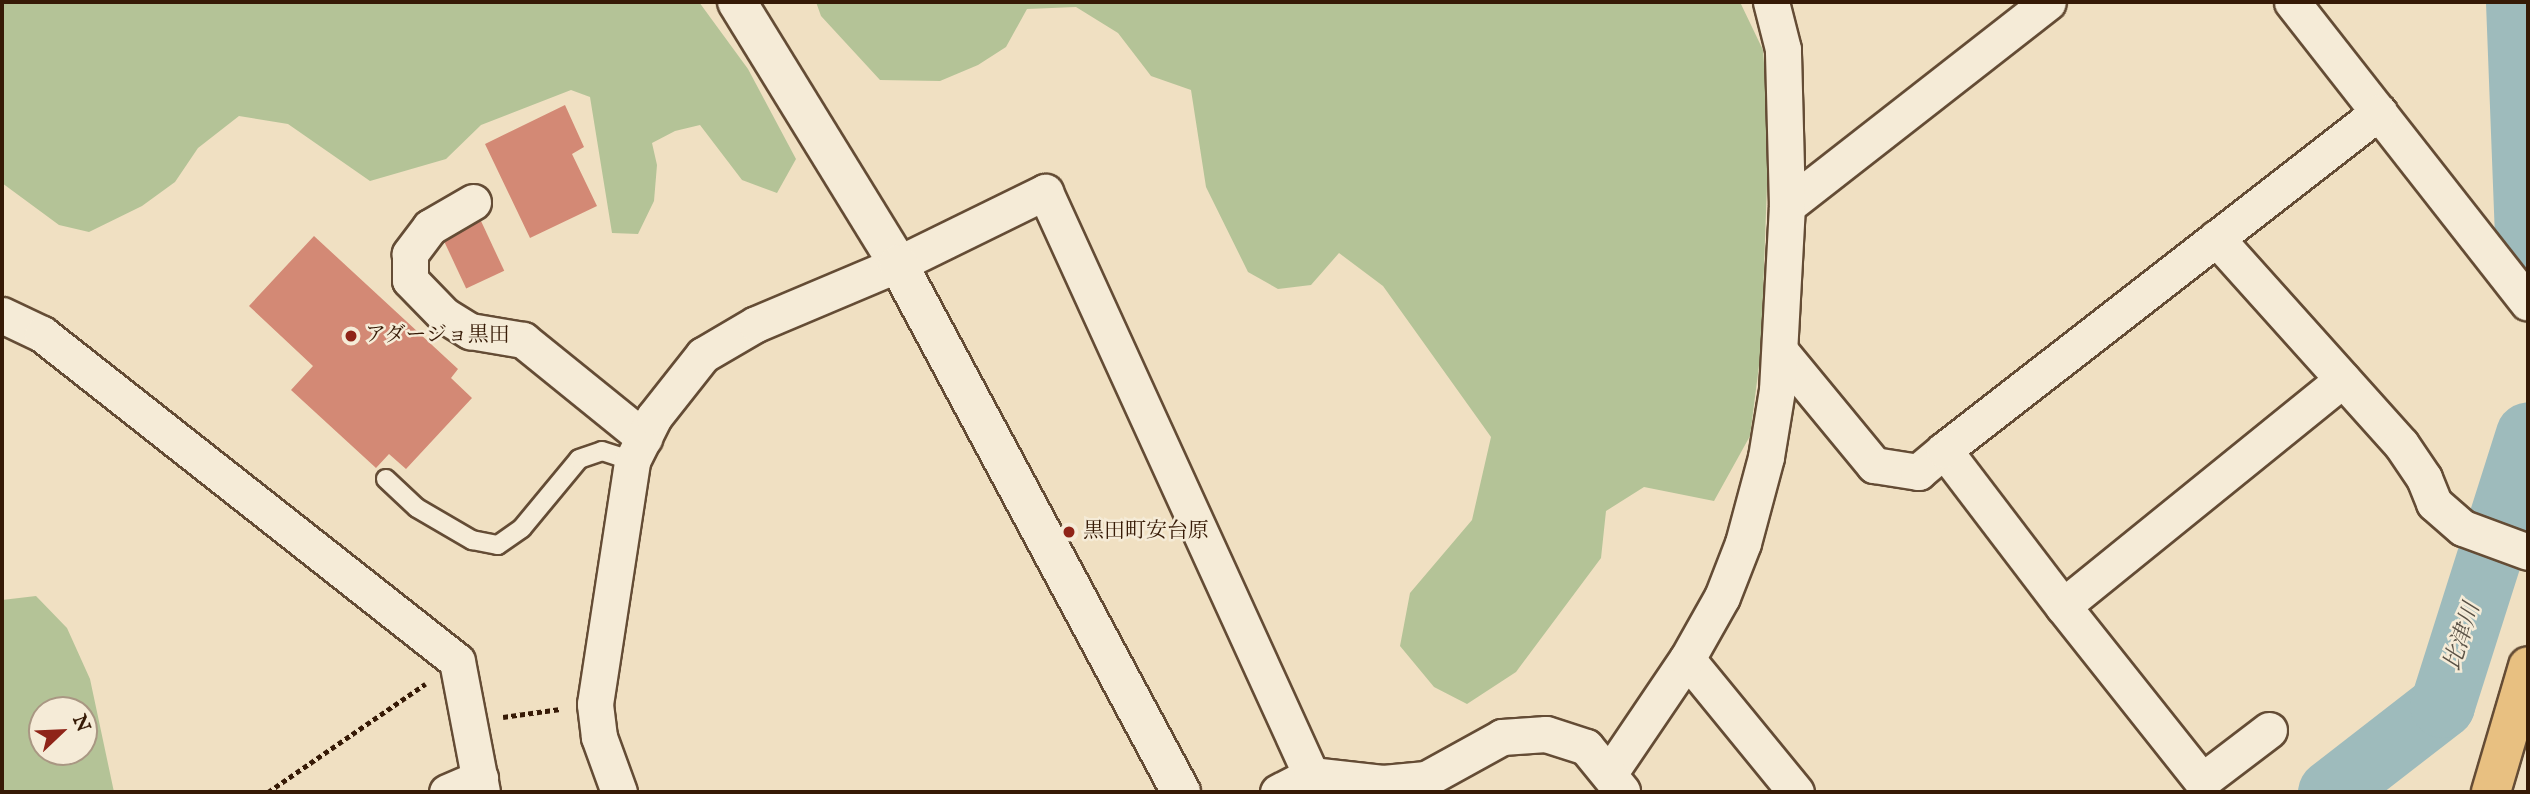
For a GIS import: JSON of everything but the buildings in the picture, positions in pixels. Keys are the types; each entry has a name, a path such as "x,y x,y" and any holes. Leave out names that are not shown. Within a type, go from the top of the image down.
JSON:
{"main road":[{"path":"2491,792 2528,666"}],"street":[{"path":"737,2 898,264 1181,792"},
{"path":"1278,792 1311,775 1383,783 1426,779 1503,737 1546,734 1586,747 1616,783 1722,597 1743,543 1766,457 1780,351 1787,206 1783,49 1771,2"},
{"path":"1787,206 2048,2"},
{"path":"2292,2 2523,298"},
{"path":"1780,351 1874,465 1917,472 2379,112"},
{"path":"619,792 599,737 595,704 638,449 654,417 703,355 756,324 898,264 1045,192 1311,775"},
{"path":"472,202 430,228 410,254 410,281 444,315 470,331 523,340 638,449"},
{"path":"2216,238 2401,444 2424,478 2434,503 2507,546"},
{"path":"2,315 42,334 457,661 481,785 447,792"},
{"path":"2063,606 2343,379"},
{"path":"1944,450 2202,781 2269,730"},
{"path":"1687,659 1796,792"}],"lane":[{"path":"386,480 428,514 472,540 498,545 522,528 579,458 602,451 638,449"}],"path":[{"path":"268,792 457,661"},
{"path":"468,721 595,704"}],"green space":[{"path":"2,2 699,2 748,69 796,159 777,193 742,180 700,125 675,131 652,143 657,165 654,201 638,234 612,233 590,97 571,90 481,125 446,159 370,181 288,124 239,116 198,148 175,182 142,206 89,232 59,225 2,183"},
{"path":"816,2 1740,2 1763,50 1769,130 1761,350 1750,436 1714,501 1644,487 1606,511 1601,558 1516,672 1467,704 1434,687 1400,646 1410,593 1472,520 1491,437 1383,286 1339,253 1311,285 1278,289 1248,272 1206,187 1191,90 1151,76 1118,33 1076,7 1027,9 1006,47 978,65 940,81 880,80 821,16"},
{"path":"36,596 67,628 90,679 94,696 28,696 28,766 98,766 98,717 114,792 2,792 2,600"}],"waterway":[{"name":"比津川","path":"2518,2 2528,262"},
{"name":"比津川","path":"2330,792 2442,705 2528,434"}],"place":[{"name":"アダージョ黒田","path":"351,336"},
{"name":"黒田町安台原","path":"1069,532"}]}
